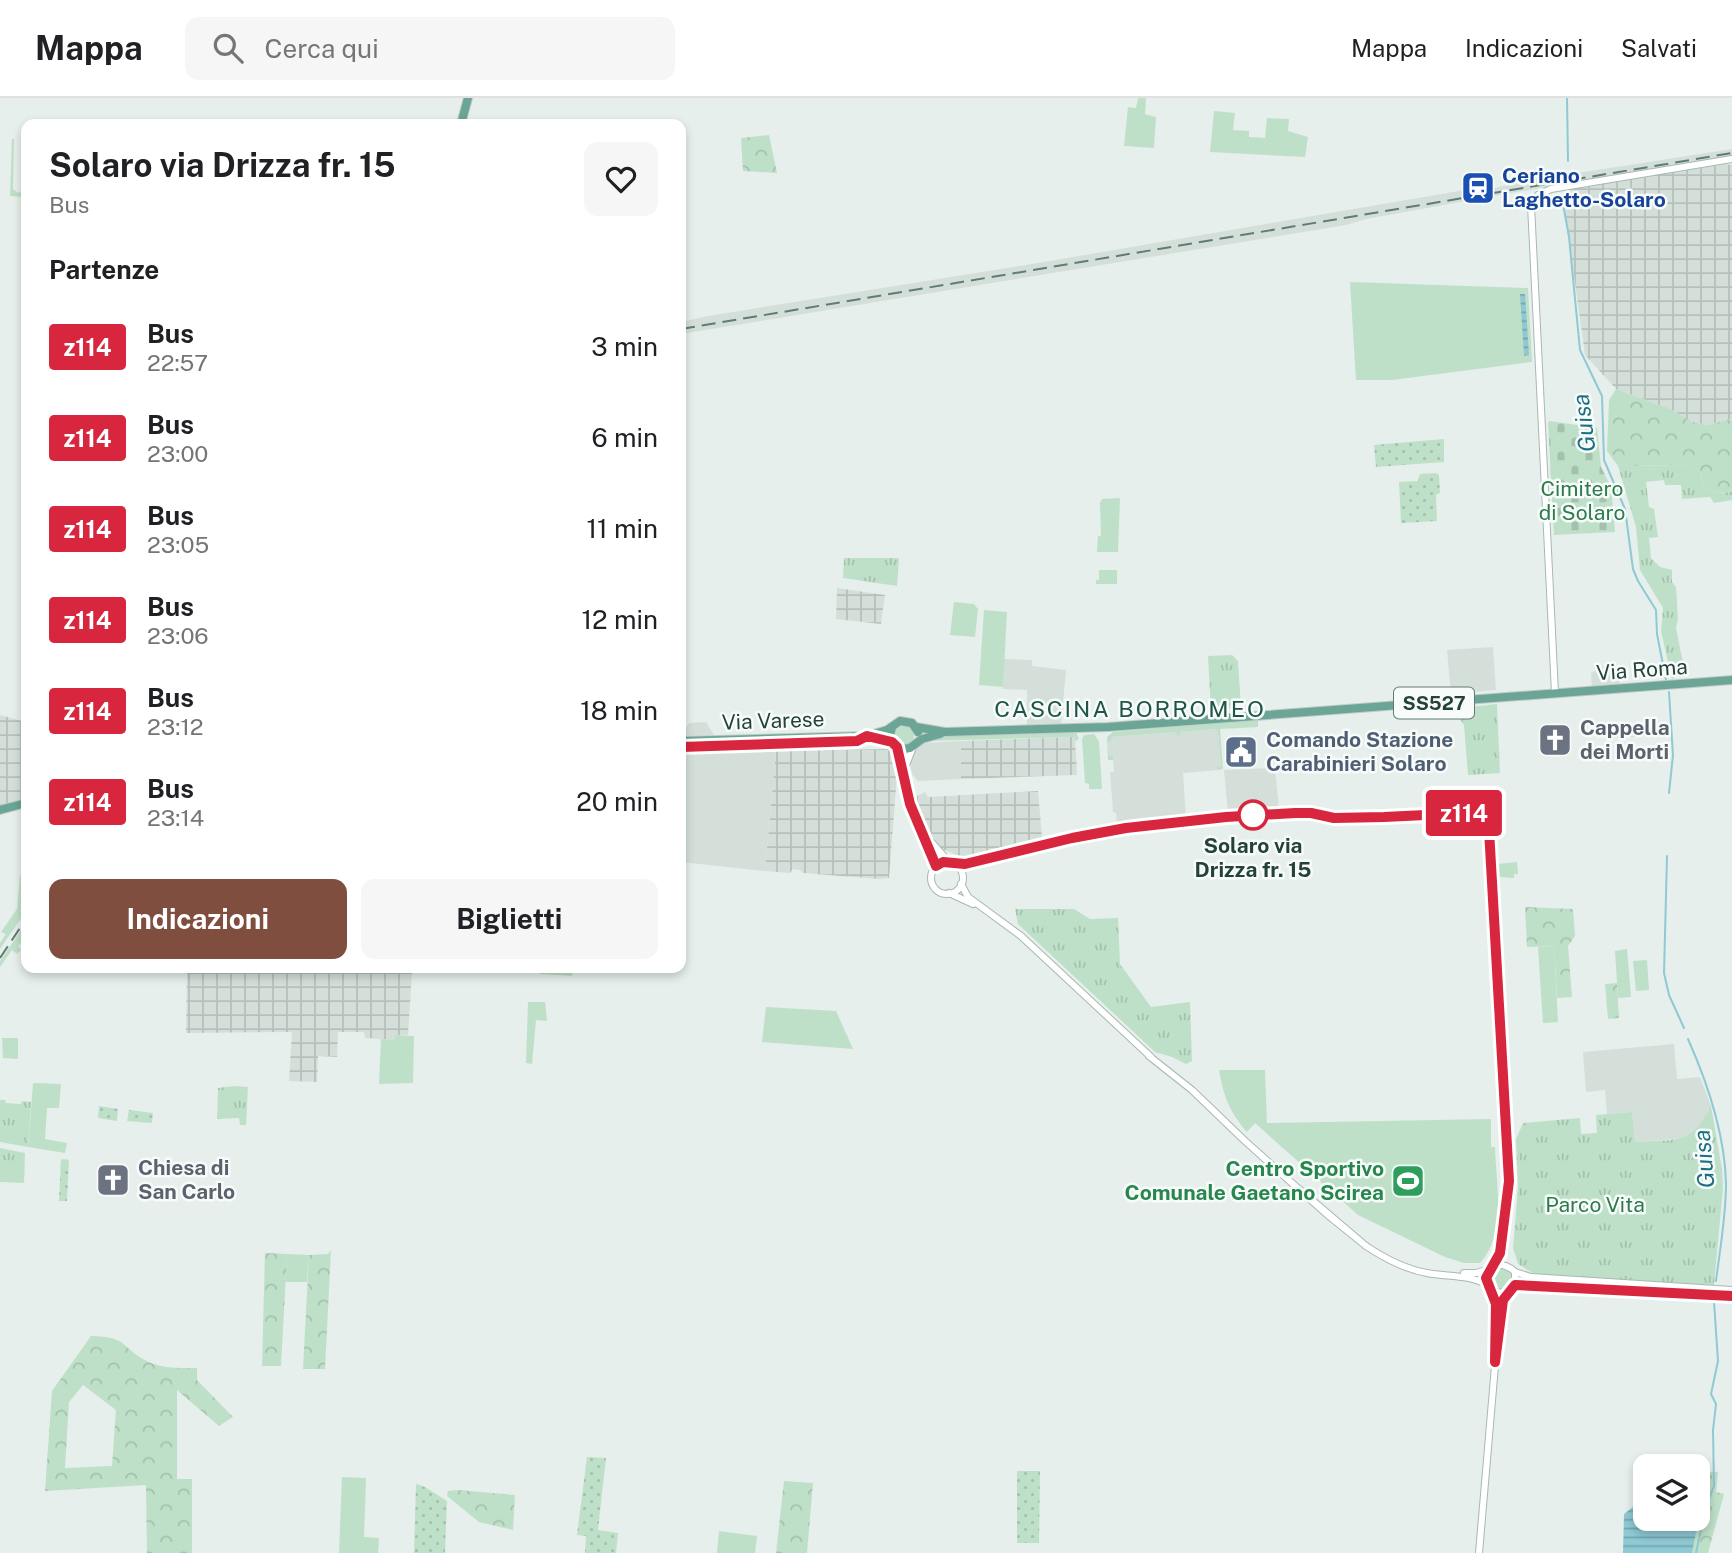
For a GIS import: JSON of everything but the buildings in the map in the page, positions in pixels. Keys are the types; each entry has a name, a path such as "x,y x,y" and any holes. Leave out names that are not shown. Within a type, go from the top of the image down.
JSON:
{"main road":[{"path":"462,119 468,98"},
{"name":"Via Roma","path":"1555,693 1732,680"},
{"name":"SS527","path":"892,727 897,722 905,721 916,727 945,732 1080,729 1555,693"},
{"path":"892,727 890,735 894,744"},
{"name":"Via Varese","path":"867,736 892,727"},
{"path":"915,743 918,735 916,727"},
{"name":"SS527","path":"894,744 905,749 945,732"},
{"name":"Via Varese","path":"686,741 867,736 894,744"},
{"path":"0,810 21,804"}],"street":[{"path":"1555,693 1531,205 1541,192 1551,189 1732,159"},
{"path":"903,772 915,743"},
{"path":"894,744 910,804 936,866"},
{"path":"920,829 949,862"},
{"path":"949,893 956,891 961,884 962,872 956,864 943,862 931,872 932,883 940,892 949,893 1003,921"},
{"path":"961,884 968,897 1003,921 1055,966 1206,1108 1366,1246 1406,1267 1426,1273 1472,1278 1491,1289 1506,1293"},
{"path":"1406,1267 1470,1274 1501,1264 1531,1277 1732,1290"},
{"path":"1490,1269 1486,1278 1496,1304 1495,1362"},
{"path":"1515,1272 1515,1285"},
{"path":"1479,1551 1495,1362 1501,1307 1506,1293 1515,1285 1732,1296"}],"shaded area":[{"path":"1732,149 1732,157 1505,194 1346,225 686,333 686,321 708,316 1471,189 1472,193 1526,181"},
{"path":"1732,165 1732,419 1707,425 1693,422 1670,409 1616,389 1585,355 1564,203 1565,189"},
{"path":"837,588 885,595 881,624 836,619"},
{"path":"1493,647 1496,690 1451,694 1447,650"},
{"path":"1004,659 1032,660 1032,666 1066,670 1061,725 1027,726 1027,690 1003,689"},
{"path":"1604,666 1618,672 1620,685 1592,687 1591,673"},
{"path":"0,715 21,721 21,804 0,810"},
{"path":"706,722 714,735 686,736 689,723"},
{"path":"1215,729 1218,732 1221,766 1218,770 1183,773 1186,818 1117,825 1116,813 1113,812 1110,772 1114,772 1113,757 1109,756 1108,741 1111,737 1176,732 1177,736 1180,732"},
{"path":"1075,737 1077,775 961,779 961,741"},
{"path":"961,741 961,779 918,781 912,774 910,763 914,751 924,743"},
{"path":"889,749 897,775 889,878 803,873 793,869 790,873 765,871 776,751"},
{"path":"686,750 776,751 765,871 686,863"},
{"path":"1275,768 1279,810 1228,813 1224,770"},
{"path":"1038,791 1042,837 962,857 942,849 925,825 916,801 917,796 925,792 928,797"},
{"path":"187,973 412,973 408,1035 396,1035 395,1040 365,1038 364,1032 338,1032 337,1057 318,1056 317,1082 289,1081 292,1032 186,1033"},
{"path":"1674,1044 1677,1079 1700,1077 1711,1106 1704,1121 1686,1138 1635,1142 1632,1112 1607,1114 1605,1090 1586,1092 1583,1052"}],"green space":[{"path":"1138,98 1146,98 1145,114 1156,117 1154,148 1124,146 1128,107 1136,108"},
{"path":"1214,111 1235,113 1233,130 1249,131 1249,137 1265,138 1267,118 1289,119 1288,131 1308,137 1305,157 1210,152"},
{"path":"769,135 777,173 743,171 741,138"},
{"path":"14,139 13,189 18,193 21,191 21,197 10,196"},
{"path":"1350,282 1528,288 1532,362 1392,380 1356,380"},
{"path":"1616,389 1670,409 1693,422 1707,425 1732,419 1732,492 1715,493 1704,486 1700,471 1692,465 1618,466 1607,451 1609,400"},
{"name":"Cimitero di Solaro","path":"1550,421 1597,428 1601,467 1611,487 1615,532 1554,535"},
{"path":"1444,439 1444,462 1376,467 1374,445"},
{"path":"1692,465 1700,471 1704,486 1715,493 1732,492 1732,500 1714,503 1710,497 1682,499 1681,485 1665,485 1664,480 1646,482 1649,507 1654,509 1658,537 1649,538 1651,558 1660,567 1672,570 1672,582 1676,587 1676,628 1684,672 1676,674 1672,680 1661,631 1663,608 1640,570 1636,527 1618,466"},
{"path":"1420,474 1439,475 1440,493 1436,495 1437,521 1401,523 1399,482 1418,481"},
{"path":"1120,498 1118,552 1097,552 1098,536 1101,536 1100,503 1102,499"},
{"path":"844,558 899,558 897,586 843,578"},
{"path":"1099,570 1117,570 1117,584 1096,584"},
{"path":"954,602 974,604 978,609 975,637 950,635"},
{"path":"984,610 1007,612 1003,687 979,685"},
{"path":"1232,655 1238,661 1241,708 1211,710 1208,656"},
{"path":"1497,704 1500,773 1468,775 1461,708"},
{"path":"1258,720 1258,727 1220,729 1223,769 1218,770 1217,767 1221,766 1218,732 1215,729 1181,732 1177,736 1176,732 1112,737 1111,741 1108,741 1109,756 1113,756 1113,760 1108,760 1107,737 1113,732"},
{"path":"904,726 911,729 914,736 911,743 904,746 897,743 894,736 897,729"},
{"path":"1645,727 1645,736 1606,738 1605,730"},
{"path":"1076,732 1079,739 1075,741 1075,737 924,741 951,735"},
{"path":"1094,734 1099,741 1102,789 1089,789 1089,784 1085,783 1082,739 1084,735"},
{"path":"1517,862 1518,874 1514,874 1514,878 1499,877 1498,864"},
{"path":"20,875 21,918 0,949 0,943 6,934 1,932 17,909"},
{"path":"1525,907 1573,909 1575,936 1568,946 1572,997 1557,998 1554,946 1527,947"},
{"path":"1015,909 1074,909 1090,919 1118,918 1120,964 1151,1007 1190,1002 1192,1061 1186,1064 1155,1052 1018,924"},
{"path":"21,930 21,943 18,946 21,950 17,954 12,950 0,967 0,961"},
{"path":"1554,946 1558,1022 1543,1023 1538,947"},
{"path":"1627,949 1631,997 1618,998 1615,951"},
{"path":"1647,960 1649,990 1636,991 1633,961"},
{"path":"540,973 572,973 572,976"},
{"path":"1617,983 1619,1018 1608,1019 1605,984"},
{"path":"528,1002 545,1002 547,1021 536,1020 532,1064 526,1063"},
{"path":"766,1007 836,1011 853,1049 762,1042"},
{"path":"395,1035 414,1036 413,1083 379,1084 381,1039 395,1040"},
{"path":"2,1038 18,1038 18,1059 3,1058"},
{"name":"Centro Sportivo Comunale Gaetano Scirea","path":"1219,1070 1265,1070 1267,1123 1491,1119 1491,1147 1495,1147 1498,1192 1497,1223 1494,1237 1480,1263 1464,1263 1445,1257 1358,1215 1255,1123 1247,1132 1228,1103"},
{"path":"33,1083 61,1084 59,1108 47,1108 45,1139 67,1143 65,1153 28,1147"},
{"path":"248,1087 246,1125 240,1125 239,1118 217,1119 218,1088"},
{"path":"0,1100 21,1104 22,1101 31,1102 28,1147 0,1142"},
{"path":"99,1106 118,1109 117,1121 98,1118"},
{"name":"Parco Vita","path":"1711,1106 1723,1188 1714,1285 1534,1274 1518,1264 1513,1248 1518,1188 1516,1139 1523,1123 1580,1118 1581,1134 1597,1133 1596,1115 1632,1112 1635,1142 1672,1140 1689,1134 1696,1128"},
{"path":"129,1110 153,1113 152,1123 127,1121"},
{"path":"0,1148 25,1153 24,1183 0,1182"},
{"path":"61,1159 69,1160 67,1201 59,1201"},
{"path":"331,1250 325,1369 303,1369 309,1255 328,1254"},
{"path":"265,1253 287,1254 281,1366 262,1366"},
{"path":"287,1254 309,1255 307,1282 285,1282"},
{"path":"1497,1268 1505,1268 1512,1275 1512,1283 1505,1290 1497,1290 1490,1283 1490,1275"},
{"path":"91,1336 112,1338 138,1356 159,1365 197,1368 197,1380 233,1417 219,1426 177,1390 177,1479 192,1479 192,1553 147,1553 146,1485 45,1491 52,1391","holes":["83,1385 116,1410 112,1466 65,1468 69,1402"]},
{"path":"587,1457 606,1458 598,1530 618,1533 616,1553 585,1553 586,1536 577,1535"},
{"path":"1017,1471 1040,1471 1039,1543 1017,1543"},
{"path":"1710,1472 1718,1472 1716,1492 1724,1494 1708,1553 1692,1553 1696,1531 1710,1531"},
{"path":"342,1477 366,1478 364,1537 379,1538 378,1553 339,1553"},
{"path":"784,1481 813,1483 807,1553 776,1553"},
{"path":"416,1484 447,1501 445,1553 414,1553"},
{"path":"448,1491 515,1495 513,1530 479,1522 447,1496"},
{"path":"719,1531 757,1536 755,1553 717,1553"}],"water":[{"path":"1520,294 1525,294 1529,355 1524,356"},
{"path":"1633,1507 1633,1531 1696,1531 1692,1553 1623,1553 1624,1514"}],"waterway":[{"name":"Guisa","path":"1567,98 1568,161"},
{"name":"Guisa","path":"1562,198 1569,237 1580,350 1602,396 1604,460 1625,509 1633,569 1656,610 1657,634 1666,680"},
{"name":"Guisa","path":"1669,692 1673,755 1669,793"},
{"name":"Guisa","path":"1667,856 1664,973 1669,995 1684,1028"},
{"name":"Guisa","path":"1688,1039 1714,1110 1725,1165 1725,1208 1716,1281"},
{"name":"Guisa","path":"1696,1553 1706,1507 1714,1486 1713,1430 1716,1404 1711,1394 1718,1361 1714,1302"}],"railway":[{"path":"686,328 1732,153"},
{"path":"0,958 21,926"}],"bus line":[{"name":"z114","path":"686,747 857,741 867,736 892,742 901,758 910,804 936,866 943,862 965,864 1072,838 1162,823 1282,813 1311,813 1334,818 1488,812 1509,1181 1500,1253 1486,1278 1488,1287 1496,1298 1495,1362 1503,1300 1515,1285 1732,1296"}],"place":[{"name":"Ceriano Laghetto-Solaro","path":"1478,188"},
{"name":"Cappella dei Morti","path":"1555,740"},
{"name":"Comando Stazione Carabinieri Solaro","path":"1241,752"},
{"name":"Solaro via Drizza fr. 15","path":"1253,815"},
{"name":"Chiesa di San Carlo","path":"113,1180"},
{"name":"Centro Sportivo Comunale Gaetano Scirea","path":"1408,1181"}],"district":[{"name":"CASCINA BORROMEO","path":"1130,709"}]}
